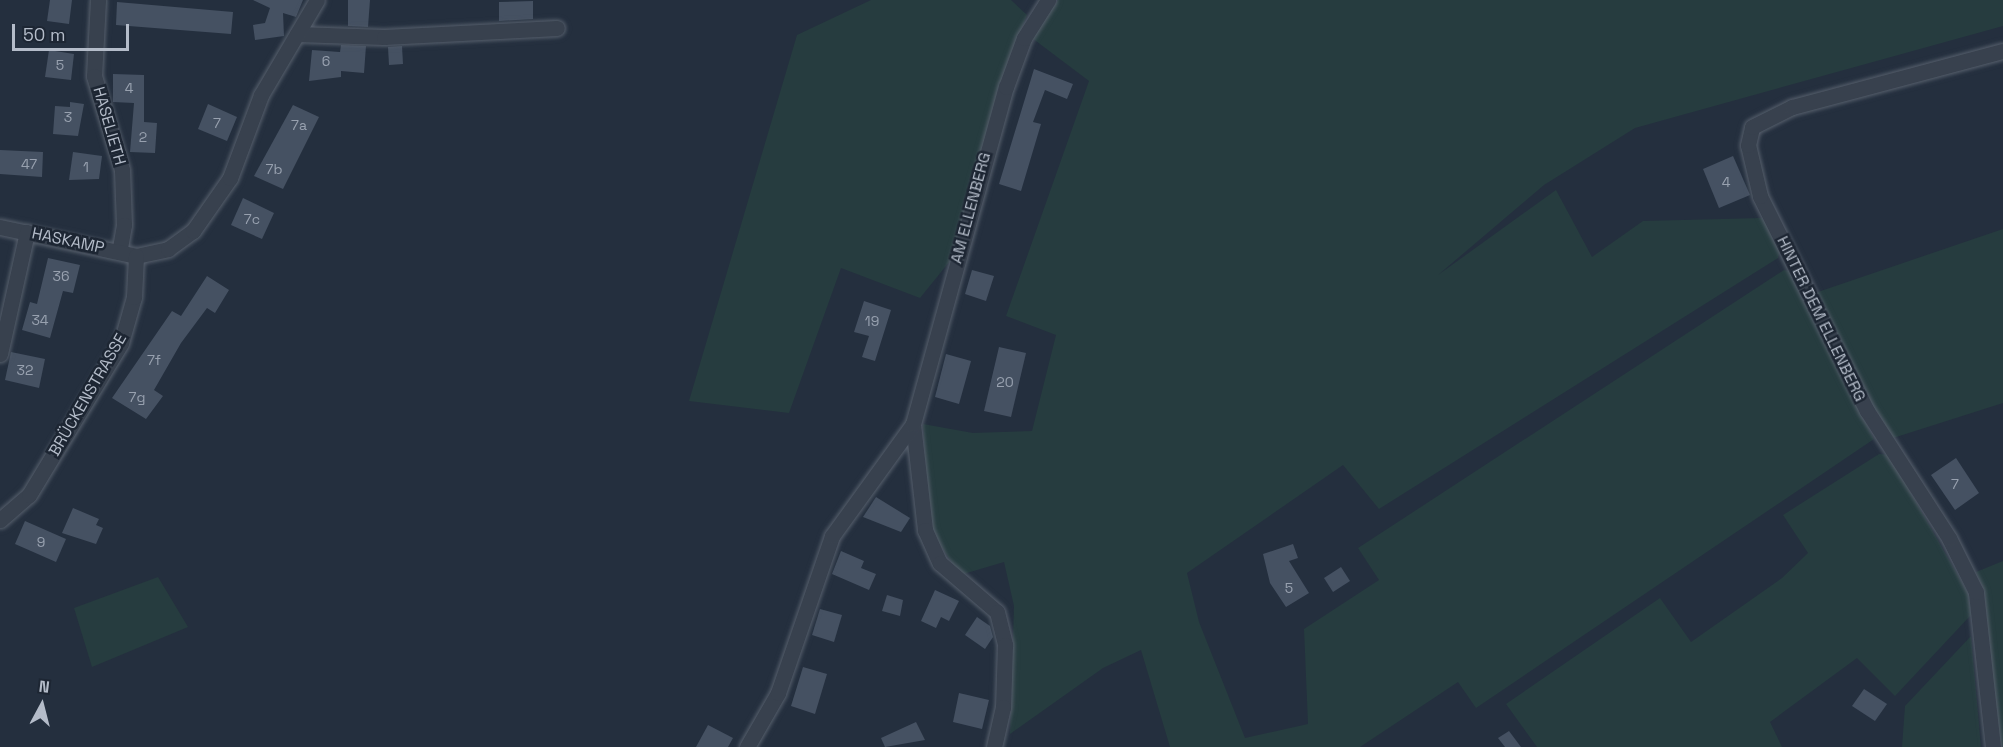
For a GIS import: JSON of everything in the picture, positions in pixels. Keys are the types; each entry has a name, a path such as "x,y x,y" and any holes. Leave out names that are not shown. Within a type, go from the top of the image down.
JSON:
{"street":[{"name":"HASELIETH","path":"98,0 94,76 122,170 124,225 119,252"},
{"path":"136,256 168,249 193,231 230,178 261,95 317,0"},
{"name":"AM ELLENBERG","path":"747,747 778,693 832,536 913,424 1006,87 1024,38 1048,0"},
{"path":"297,34 384,37 557,28"},
{"name":"HINTER DEM ELLENBERG","path":"1993,747 1976,592 1949,538 1867,411 1760,196 1748,146 1752,127 1792,107 2003,51"},
{"name":"HASKAMP","path":"0,227 136,256"},
{"path":"0,354 27,232"},
{"name":"BRÜCKENSTRASSE","path":"0,520 29,495 121,343 134,297 136,256"},
{"name":"AM ELLENBERG","path":"913,424 925,530 940,562 997,612 1005,645 1003,707 994,747"}],"green space":[{"path":"871,0 1011,0 1027,15 999,88 954,256 920,298 841,268 789,413 689,401 797,35"},
{"path":"1058,0 2003,0 2003,26 1635,128 1544,185 1438,275 1556,190 1592,257 1643,221 1762,218 1780,249 1778,258 1379,509 1343,465 1187,573 1199,622 1245,738 1308,724 1304,629 1379,580 1358,548 1784,270 1789,271 1874,439 1476,708 1458,682 1360,747 1170,747 1141,650 1103,668 1010,734 1014,606 1004,562 960,575 929,528 923,424 973,433 1032,431 1056,335 1006,316 1089,81 1032,38"},
{"path":"2003,229 2003,403 1890,439 1815,293"},
{"path":"1879,454 1889,455 1968,593 1971,615 1895,696 1857,658 1770,722 1782,747 1537,747 1506,704 1660,598 1691,642 1782,578 1808,553 1783,515"},
{"path":"2003,561 2003,747 2000,747 1984,590 1976,572"},
{"path":"158,577 188,627 92,667 74,608"},
{"path":"1971,636 1981,747 1902,747 1905,706"}],"building":[{"path":"50,0 72,0 69,24 47,21"},
{"path":"253,0 303,0 296,17 283,13 284,36 255,40 253,25 265,23 270,8"},
{"path":"348,0 370,0 368,27 348,26"},
{"path":"533,1 533,19 499,21 499,2"},
{"path":"117,2 233,12 231,34 116,25"},
{"path":"341,45 366,46 364,73 341,71 341,77 309,81 312,50 340,52"},
{"path":"402,46 403,64 389,65 388,47"},
{"path":"49,50 74,54 71,80 45,77"},
{"path":"1034,69 1073,84 1067,99 1045,90 1033,122 1041,124 1021,191 999,184"},
{"path":"113,74 144,75 144,122 157,123 155,153 130,152 134,103 113,102"},
{"path":"70,102 84,104 78,136 53,134 55,106 70,107"},
{"path":"208,104 237,117 227,141 198,129"},
{"path":"293,105 319,117 283,189 254,176"},
{"path":"0,150 43,152 42,177 0,174"},
{"path":"73,152 102,156 99,179 69,180"},
{"path":"1733,156 1750,195 1719,208 1703,169"},
{"path":"243,198 274,213 262,239 231,225"},
{"path":"48,258 80,265 73,293 63,291 50,338 22,330 30,302 37,304"},
{"path":"972,270 994,276 986,301 965,294"},
{"path":"207,276 229,290 215,313 207,308 181,343 154,390 163,396 146,419 112,398 172,311 181,316"},
{"path":"864,301 891,310 875,361 862,357 869,336 854,332"},
{"path":"999,347 1026,353 1011,417 984,411"},
{"path":"11,352 45,359 39,388 5,380"},
{"path":"946,354 971,361 959,404 935,397"},
{"path":"1956,458 1979,493 1955,510 1931,475"},
{"path":"876,497 910,518 901,532 863,517"},
{"path":"73,508 99,519 96,525 103,528 96,544 62,533"},
{"path":"25,521 66,539 56,562 15,544"},
{"path":"1293,544 1298,558 1289,561 1309,593 1286,607 1270,583 1263,554"},
{"path":"841,551 864,561 861,568 876,574 869,590 832,574"},
{"path":"1341,567 1350,581 1333,592 1324,578"},
{"path":"935,590 959,601 949,621 941,617 936,628 921,621"},
{"path":"887,595 903,600 900,616 882,611"},
{"path":"820,609 842,615 834,642 812,635"},
{"path":"977,617 990,626 993,637 985,649 965,635"},
{"path":"803,667 827,674 815,714 791,706"},
{"path":"1864,689 1887,704 1875,721 1852,706"},
{"path":"959,693 989,700 982,729 953,722"},
{"path":"916,722 925,740 885,747 881,738"},
{"path":"708,725 733,738 728,747 696,747"},
{"path":"1509,731 1521,747 1505,747 1498,738"}]}
